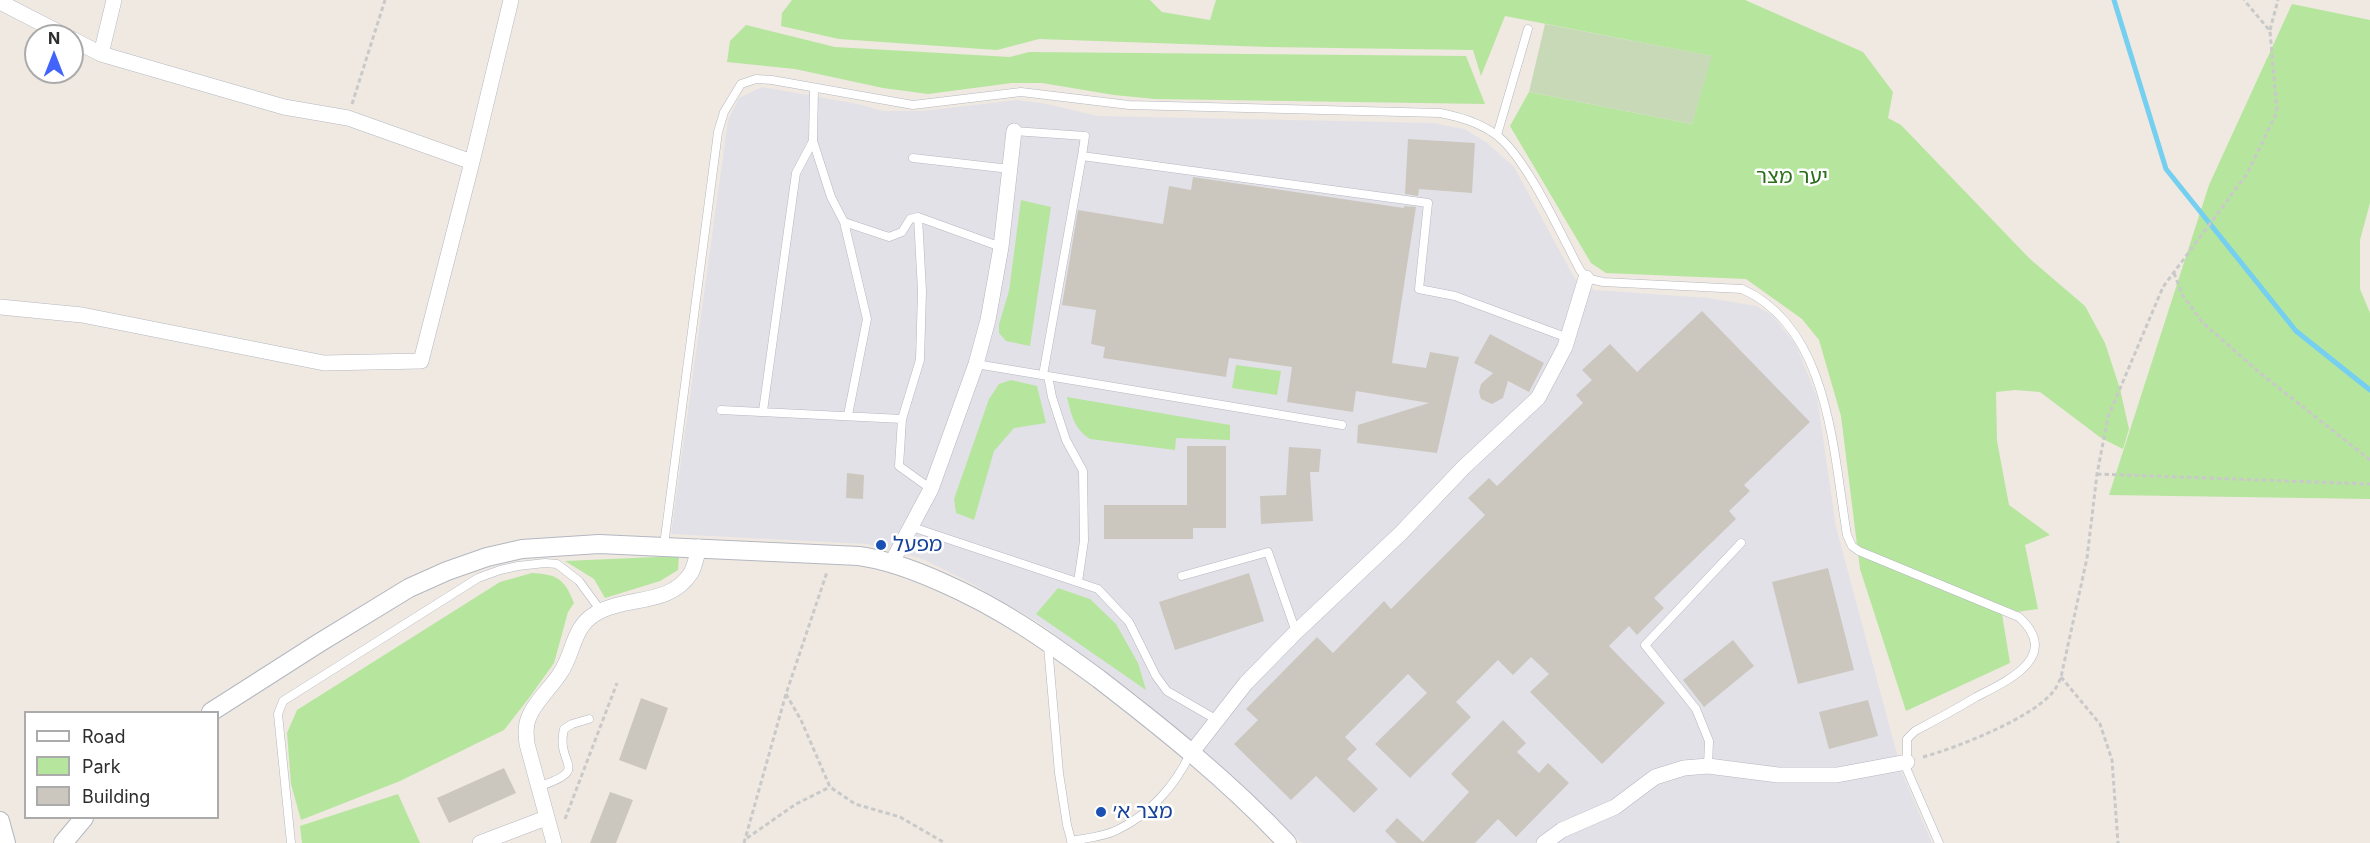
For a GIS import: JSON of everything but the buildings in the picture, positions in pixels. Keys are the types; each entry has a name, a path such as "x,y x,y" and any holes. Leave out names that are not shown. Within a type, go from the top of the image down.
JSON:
{"street":[{"path":"101,54 114,0"},
{"path":"0,307 82,315 324,363 421,361 511,0"},
{"path":"0,2 43,24"},
{"path":"84,45 101,54 284,107 348,118 472,162"},
{"path":"892,562 931,489 976,364 988,320 1001,247 1014,131"},
{"path":"1192,752 1246,683 1296,632 1400,534 1464,467 1538,398 1565,347 1586,278"},
{"path":"213,711 409,588 487,557 522,549 600,544 664,545 868,557 892,562 975,597 1047,641 1192,752 1287,843"},
{"path":"480,843 550,830 527,744 527,720 532,710 563,670 575,636 583,624 609,607 657,598 672,592 692,572 699,547"},
{"path":"1544,843 1562,830 1615,807 1655,777 1684,768 1708,766 1778,775 1837,775 1907,762"},
{"path":"63,843 83,819"},
{"path":"0,821 6,843"}],"lane":[{"path":"1497,135 1528,28"},
{"path":"664,545 718,132 724,112 741,84 756,80 772,80 913,105 1021,92 1129,105 1440,112 1464,118 1497,135 1521,162 1586,278 1603,282 1742,289 1776,311 1791,327 1806,351 1821,391 1847,535 1852,546 2019,617 2027,624 2034,639 2033,656 2019,674 1915,731 1907,740 1907,770 1939,843"},
{"path":"814,88 813,141 831,197 844,222 867,319 848,415"},
{"path":"1014,131 1085,136 1046,376 1065,440 1083,471 1084,530 1078,582"},
{"path":"763,411 796,173 813,141"},
{"path":"1082,156 1428,202 1419,289 1455,296 1568,338"},
{"path":"913,158 1010,169"},
{"path":"844,222 889,237 902,232 910,219 918,217 1001,247"},
{"path":"918,217 922,291 920,360 902,418 899,466 931,489"},
{"path":"976,364 1342,425"},
{"path":"721,410 902,418"},
{"path":"912,527 1098,589 1129,622 1156,676 1167,691 1217,720"},
{"path":"1708,766 1709,741 1696,709 1645,645 1741,543"},
{"path":"1182,576 1268,552 1296,632"},
{"path":"291,843 278,714 284,701 478,578 500,570 545,563 556,564 579,581 601,611"},
{"path":"1047,641 1059,772 1072,842 1116,831 1156,804 1183,770 1192,752"},
{"path":"538,787 563,778 568,772 569,767 561,741 564,729 589,719"}],"path":[{"path":"348,118 385,0"},
{"path":"2244,0 2270,31"},
{"path":"1907,762 1948,750 1991,732 2031,710 2052,693 2061,677 2087,558 2097,474 2108,417 2163,287 2247,174 2277,112 2270,31 2278,0"},
{"path":"2174,273 2182,294 2202,322 2260,373 2370,460"},
{"path":"2097,474 2370,484"},
{"path":"745,841 786,694 833,555"},
{"path":"2061,677 2100,724 2112,760 2118,843"},
{"path":"550,830 563,824 617,683"},
{"path":"786,694 801,720 830,788 855,804 900,817 945,843"},
{"path":"745,841 796,804 830,788"}],"shaded area":[{"path":"762,87 858,104 883,111 922,111 1017,100 1047,104 1097,116 1433,123 1464,129 1486,142 1514,167 1575,279 1595,290 1708,298 1756,306 1772,315 1796,345 1817,397 1836,527 1902,773 1932,843 1302,843 1137,695 1038,622 969,582 923,559 867,544 671,534 728,120 739,98"}],"green space":[{"name":"יער מצר","path":"792,0 1150,0 1162,12 1210,20 1216,0 1745,0 1863,52 1893,92 1888,118 1901,125 2030,259 2085,306 2105,343 2120,389 2129,429 2123,449 2101,438 2040,392 2015,390 1996,392 1997,441 2009,505 2050,535 2025,545 2038,609 2002,614 2010,663 1906,711 1860,569 1841,416 1819,340 1802,319 1746,279 1606,273 1591,263 1510,126 1529,92 1692,124 1711,56 1505,16 1481,76 1473,50 1269,47 1039,39 997,50 839,39 781,26 782,13"},
{"path":"2292,4 2370,20 2370,203 2360,240 2360,289 2370,313 2370,499 2109,495 2209,185"},
{"path":"1545,24 1712,56 1692,124 1529,92"},
{"path":"746,25 835,47 1010,57 1029,52 1466,56 1485,104 1155,99 1042,83 1012,83 928,94 883,88 795,69 727,62 730,41"},
{"path":"1021,200 1051,207 1030,346 1006,341 999,333 999,324 1009,291"},
{"path":"1236,365 1281,371 1277,395 1232,388"},
{"path":"1011,380 1037,386 1046,423 1014,428 994,451 974,520 956,513 954,499 989,399 999,384"},
{"path":"1067,397 1230,425 1230,440 1176,438 1175,450 1090,439 1077,426"},
{"path":"679,556 678,570 660,581 605,598 594,579 565,561"},
{"path":"532,573 548,575 559,580 564,584 574,603 568,612 554,663 504,730 400,781 301,820 291,784 287,733 297,710 500,582"},
{"path":"1058,588 1090,599 1116,624 1138,663 1146,690 1036,614"},
{"path":"398,794 420,843 302,843 300,826"}],"waterway":[{"path":"2114,0 2166,169 2296,331 2370,390"}],"place":[{"name":"מפעל","path":"881,545"},
{"name":"מצר א׳","path":"1101,812"}]}
